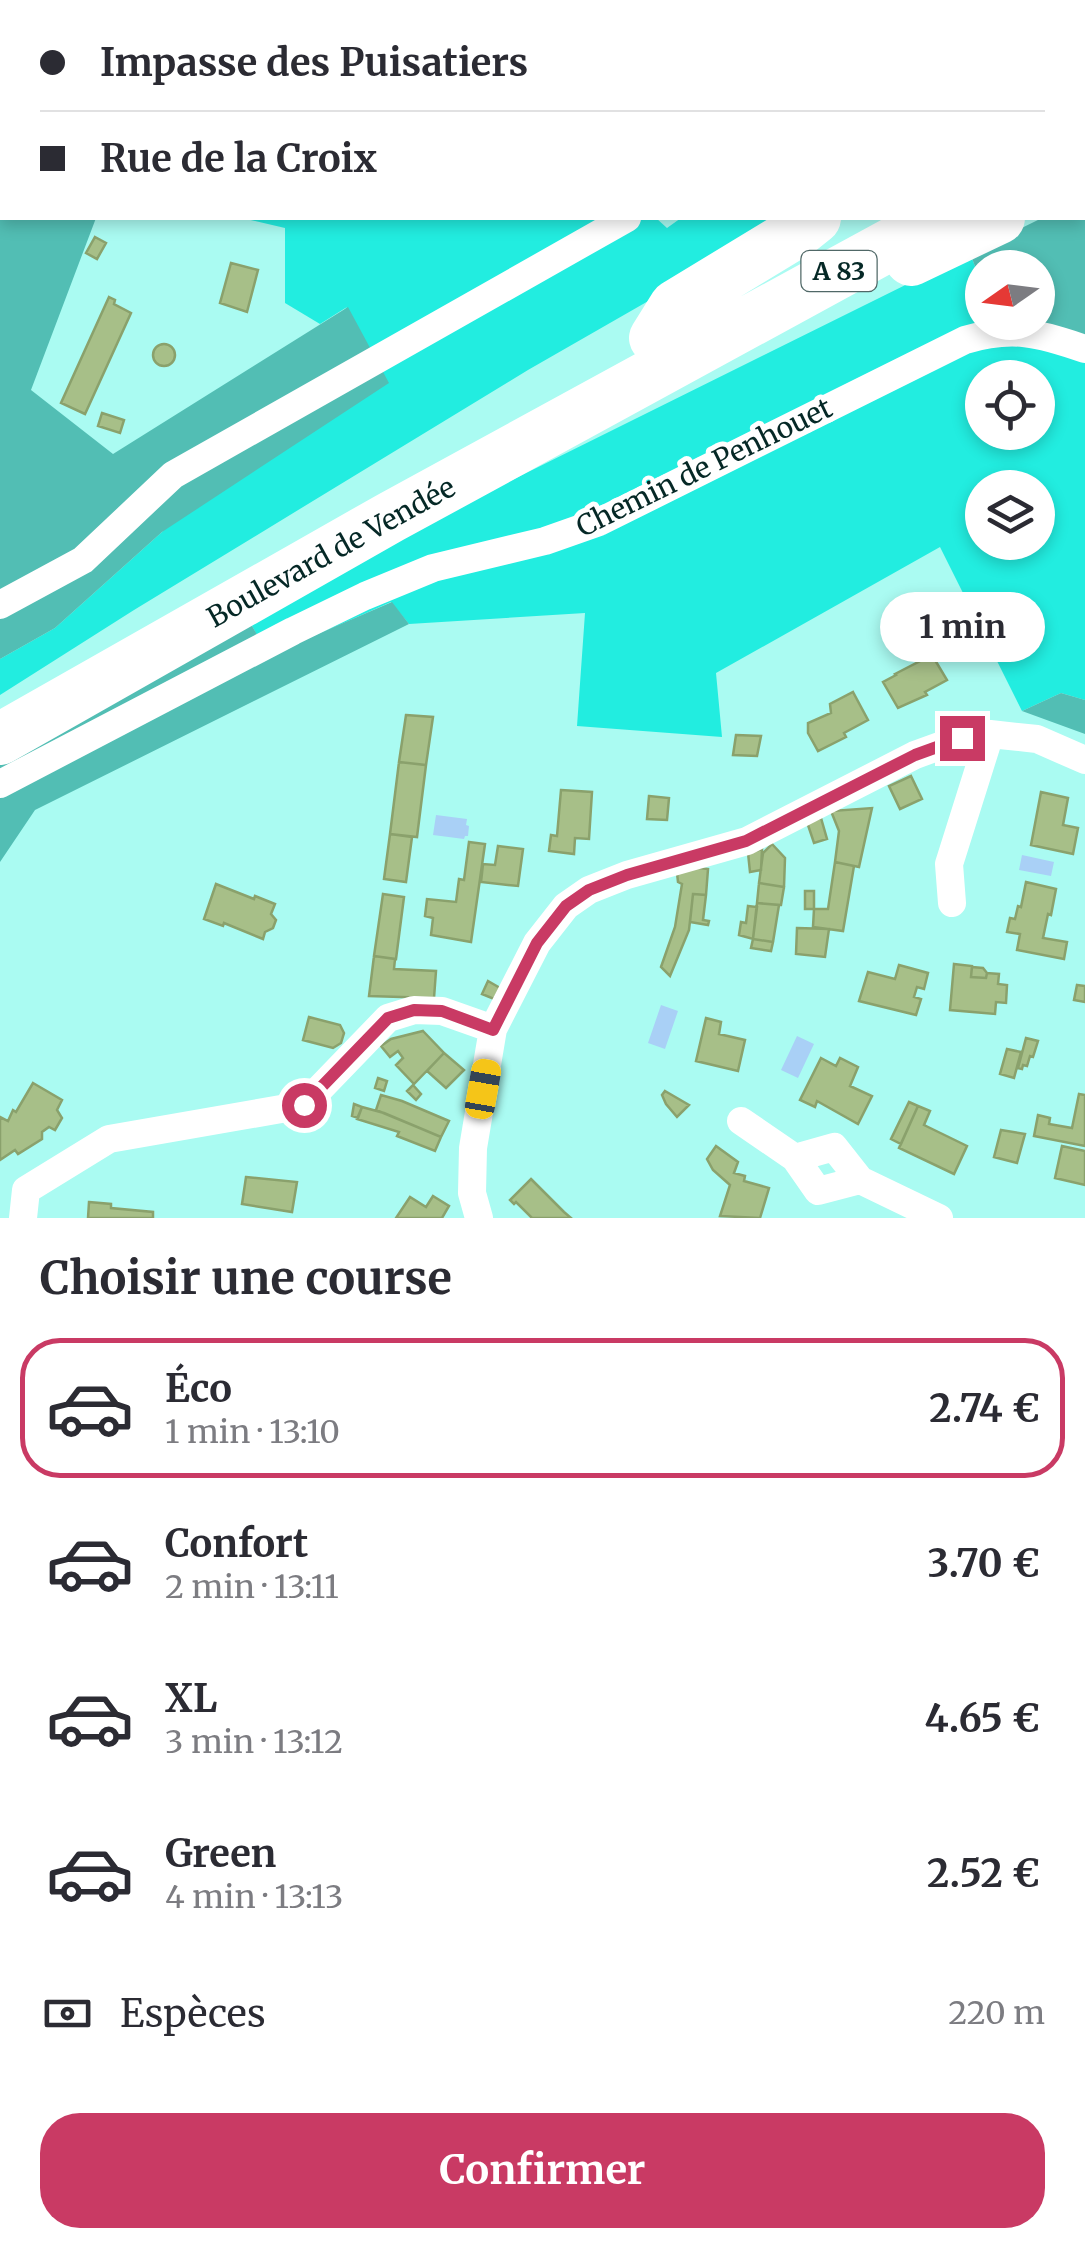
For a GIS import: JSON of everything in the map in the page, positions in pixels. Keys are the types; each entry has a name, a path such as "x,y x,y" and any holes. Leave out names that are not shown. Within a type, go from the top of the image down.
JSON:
{"highway":[{"path":"660,353 675,306 812,220"},
{"name":"A 83","path":"734,312 880,220"},
{"name":"A 83","path":"734,312 935,220"},
{"path":"660,353 688,367 996,220"},
{"path":"660,353 734,312"},
{"name":"Boulevard de Vendée","path":"0,714 318,528 660,353"},
{"name":"Boulevard de Vendée","path":"0,739 391,517 660,353"}],"street":[{"path":"0,605 82,560 173,476 624,220"},
{"name":"Chemin de Penhouet","path":"0,784 364,596 433,568 545,541 598,522 965,340 991,332 1020,331 1085,349"},
{"path":"952,903 949,864 990,734"},
{"path":"479,1218 472,1193 473,1148 493,1030 537,943 566,906 589,890 627,875 746,841 915,755 962,738 990,734 1037,739 1085,760"},
{"path":"23,1218 26,1190 109,1140 304,1105 388,1018 414,1010 442,1011 493,1030"},
{"path":"741,1121 795,1158 818,1191 860,1180"},
{"path":"795,1158 834,1147 860,1180 939,1218"}],"shaded area":[{"path":"0,220 95,220 31,390 113,454 348,307 389,383 162,532 55,628 0,659"},
{"path":"251,220 658,220 667,228 678,220 776,220 746,245 528,370 0,695 0,659 55,628 162,532 347,307 320,324 285,303 285,228"},
{"path":"1038,220 1085,220 1085,342 1055,329 1055,250 976,250"},
{"path":"965,255 965,340 1055,340 1055,336 1085,342 1085,700 1061,693 1022,711 940,547 716,673 722,737 577,726 585,613 409,624 391,602 269,656 248,619 401,535"},
{"path":"392,602 409,624 35,810 0,862 0,762 248,619 269,655"},
{"path":"1061,693 1085,700 1085,734 1022,711"},
{"path":"436,815 467,819 468,836 464,839 433,835"},
{"path":"1022,855 1054,862 1051,876 1019,870"},
{"path":"661,1005 678,1011 665,1049 648,1043"},
{"path":"797,1036 814,1044 798,1078 781,1070"}],"building":[{"path":"95,237 106,243 97,259 86,253"},
{"path":"231,263 258,270 247,312 220,303"},
{"path":"109,297 131,313 85,414 61,403"},
{"path":"164,344 175,355 164,366 153,355"},
{"path":"102,413 124,420 120,433 98,426"},
{"path":"932,655 947,680 925,692 927,695 898,708 883,682"},
{"path":"853,692 868,720 818,751 808,733 808,723 831,713 830,704"},
{"path":"406,715 433,717 426,765 399,762"},
{"path":"736,735 761,736 757,756 733,755"},
{"path":"399,762 426,765 417,837 390,834"},
{"path":"911,776 922,799 900,809 889,786"},
{"path":"561,790 592,792 589,839 575,838 574,854 549,851 551,835 557,836"},
{"path":"1041,792 1068,798 1063,825 1078,828 1073,854 1031,845"},
{"path":"649,796 669,798 667,820 647,819"},
{"path":"872,808 859,867 835,862 839,831 831,811"},
{"path":"821,818 827,839 814,843 807,822"},
{"path":"390,834 412,837 406,882 384,879"},
{"path":"469,842 485,844 471,942 431,935 433,918 425,916 427,899 456,902 459,879 464,880"},
{"path":"772,844 785,858 784,887 759,883 763,853"},
{"path":"498,846 523,849 518,886 481,882 483,864 495,865"},
{"path":"762,849 761,870 750,872 748,853"},
{"path":"835,862 854,866 843,931 813,927 814,909 828,909"},
{"path":"691,867 708,869 706,895 693,894 689,930 670,976 661,967 675,927 682,884 677,873"},
{"path":"1026,882 1056,889 1043,938 1067,942 1064,959 1017,950 1020,934 1007,932 1010,918 1015,919 1018,906 1021,907"},
{"path":"759,883 784,887 781,905 757,903"},
{"path":"216,884 275,904 271,914 276,920 263,939 204,919"},
{"path":"805,891 814,891 814,909 805,909"},
{"path":"383,894 404,897 396,959 374,956"},
{"path":"693,894 706,895 703,920 709,921 708,925 690,922"},
{"path":"757,903 779,905 773,942 753,939"},
{"path":"748,906 757,907 753,939 739,935 741,922 746,923"},
{"path":"797,928 829,929 825,957 796,954"},
{"path":"753,939 773,942 771,951 751,948"},
{"path":"374,956 395,959 394,969 436,971 434,998 369,996"},
{"path":"954,964 972,966 971,977 999,974 998,984 1007,985 1006,1003 996,1002 995,1014 950,1010"},
{"path":"899,965 928,973 924,989 917,987 914,997 921,999 916,1015 859,1001 868,972 895,979"},
{"path":"972,967 983,968 986,978 971,977"},
{"path":"488,981 500,988 494,999 482,994"},
{"path":"1077,985 1085,986 1085,1002 1074,1000"},
{"path":"309,1017 340,1025 344,1033 341,1043 333,1048 303,1040"},
{"path":"706,1018 721,1022 719,1034 745,1040 738,1071 696,1061"},
{"path":"423,1031 444,1053 414,1084 396,1065 403,1058 398,1051 390,1057 381,1046 391,1039"},
{"path":"1026,1038 1038,1041 1033,1057 1022,1069 1018,1068"},
{"path":"1007,1049 1021,1052 1014,1078 1000,1074"},
{"path":"444,1053 464,1070 446,1088 427,1071"},
{"path":"821,1058 836,1066 840,1058 858,1067 850,1086 872,1096 858,1124 817,1101 815,1107 800,1100"},
{"path":"378,1078 387,1081 384,1091 375,1088"},
{"path":"33,1083 62,1100 57,1110 62,1118 55,1130 49,1127 42,1132 42,1139 0,1160 0,1117 8,1121"},
{"path":"413,1085 421,1094 416,1100 407,1091"},
{"path":"665,1091 689,1105 677,1117 666,1104 662,1095"},
{"path":"1079,1094 1085,1095 1085,1146 1034,1136 1038,1115 1050,1118 1049,1124 1072,1128"},
{"path":"381,1095 449,1121 441,1137 376,1110"},
{"path":"909,1102 918,1106 901,1144 891,1139"},
{"path":"354,1104 362,1107 358,1118 352,1116"},
{"path":"918,1106 930,1111 924,1125 967,1146 954,1174 899,1148"},
{"path":"362,1107 441,1137 435,1151 397,1136 399,1132 357,1119"},
{"path":"1001,1130 1025,1134 1017,1163 994,1157"},
{"path":"716,1146 738,1162 734,1173 745,1176 744,1181 769,1188 760,1218 720,1216 730,1185 707,1159"},
{"path":"1062,1146 1085,1151 1085,1185 1055,1178"},
{"path":"246,1177 297,1182 292,1212 242,1204"},
{"path":"531,1179 571,1218 532,1218 514,1204 510,1200"},
{"path":"433,1196 449,1206 442,1218 396,1218 410,1197 426,1207"},
{"path":"89,1202 153,1212 153,1218 88,1218"}],"route":[{"path":"304,1105 388,1018 414,1010 442,1011 493,1030 537,943 566,906 589,890 746,841 915,755 962,738"}]}
